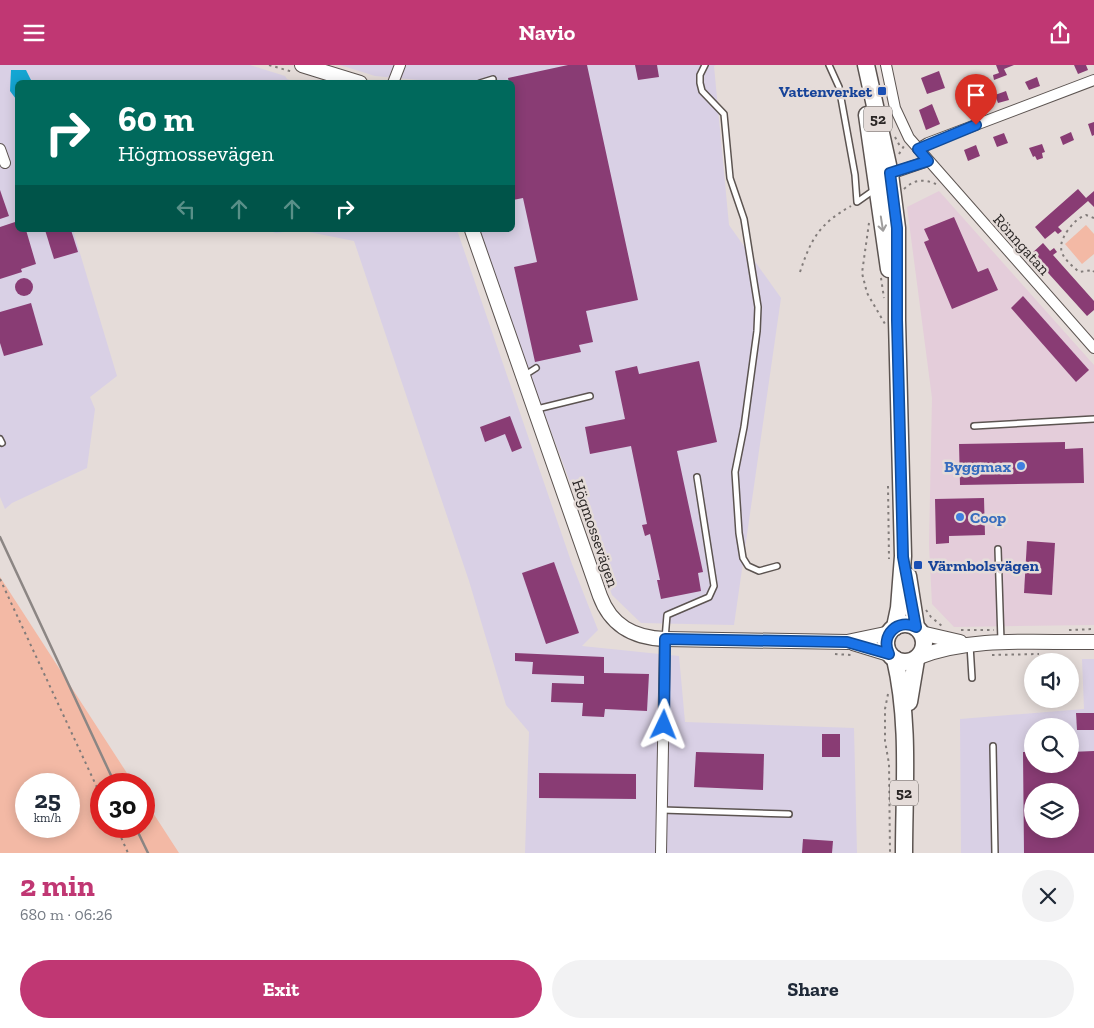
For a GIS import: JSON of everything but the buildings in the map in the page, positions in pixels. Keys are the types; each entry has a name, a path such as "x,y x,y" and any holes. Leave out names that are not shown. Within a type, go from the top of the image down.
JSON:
{"main road":[{"name":"52","path":"861,65 883,174 897,228 892,324 903,557 899,609 886,643 900,679 905,734 904,853"},
{"name":"52","path":"866,65 883,174"},
{"name":"52","path":"903,557 919,630 925,645 918,658 905,734"},
{"path":"892,630 906,624 919,630"},
{"path":"892,657 905,663 918,658"}],"street":[{"path":"302,65 350,80"},
{"path":"393,80 400,65"},
{"name":"Rönngatan","path":"886,65 895,108 909,138 1094,347"},
{"path":"918,149 936,140 1094,80"},
{"path":"0,149 5,163"},
{"path":"883,174 928,161"},
{"name":"Högmossevägen","path":"473,232 604,607 615,622 624,629 652,639 751,641 849,649 892,657"},
{"name":"Högmossevägen","path":"849,649 892,630"},
{"path":"919,630 970,644"},
{"path":"661,853 665,639"},
{"path":"918,658 940,649 970,644 1094,642"}],"lane":[{"path":"705,65 700,75 700,83 702,91 719,107 725,119 730,177 744,219 758,307 757,331 744,427 735,472 739,533 743,559 748,567 759,571 777,566"},
{"path":"829,65 839,87 855,175 857,202"},
{"path":"857,202 874,189 883,174"},
{"path":"523,377 536,368"},
{"path":"534,410 590,396"},
{"path":"974,425 1094,419"},
{"path":"665,639 667,615 709,597 714,586 697,477"},
{"path":"998,549 1001,644"},
{"path":"970,644 972,678"},
{"path":"993,746 995,853"},
{"path":"662,810 789,815"}],"path":[{"path":"903,193 909,185 920,180 938,185"},
{"path":"800,272 812,239 821,227 857,202"},
{"path":"870,215 862,273 866,293 892,324"},
{"path":"1094,218 1086,215 1079,217 1060,241 1060,248 1063,255 1079,272 1094,270"},
{"path":"888,483 890,566"},
{"path":"0,579 90,773"},
{"path":"833,654 849,649"},
{"path":"990,655 1024,654"},
{"path":"889,692 885,709 885,733 889,765 890,853"},
{"path":"121,838 128,853"}],"shaded area":[{"path":"0,65 250,65 285,76 290,80 15,80 15,232 74,232 117,376 90,397 95,409 87,468 12,503 5,509 0,497"},
{"path":"340,65 716,65 714,66 729,225 781,298 734,625 641,623 612,595 477,232 515,232 515,80 419,80 375,76"},
{"path":"939,191 1094,365 1094,625 954,627 932,604 929,545 932,398 907,207"},
{"path":"1086,225 1094,234 1094,254 1082,264 1065,244"},
{"path":"309,232 458,232 572,564 598,630 582,646 679,656 685,722 854,728 857,853 525,853 529,732 506,705 469,581 354,241"},
{"path":"0,577 127,773 90,773 90,838 155,838 155,816 179,853 0,853"},
{"path":"1082,659 1094,659 1094,853 961,853 960,719 1084,709"}],"water":[{"path":"11,70 26,70 31,80 15,80 15,98 10,91"}],"railway":[{"path":"0,537 110,773"},
{"path":"141,838 148,853"}],"place":[{"name":"Vattenverket","path":"882,91"},
{"name":"Byggmax","path":"1021,466"},
{"name":"Coop","path":"960,517"},
{"name":"Värmbolsvägen","path":"918,565"}],"route":[{"path":"664,725 665,639 847,642 889,654 886,647 888,636 892,630 895,627 906,624 916,627 903,557 897,320 897,228 890,173 908,169 928,161 918,149 928,143 976,125"}]}
